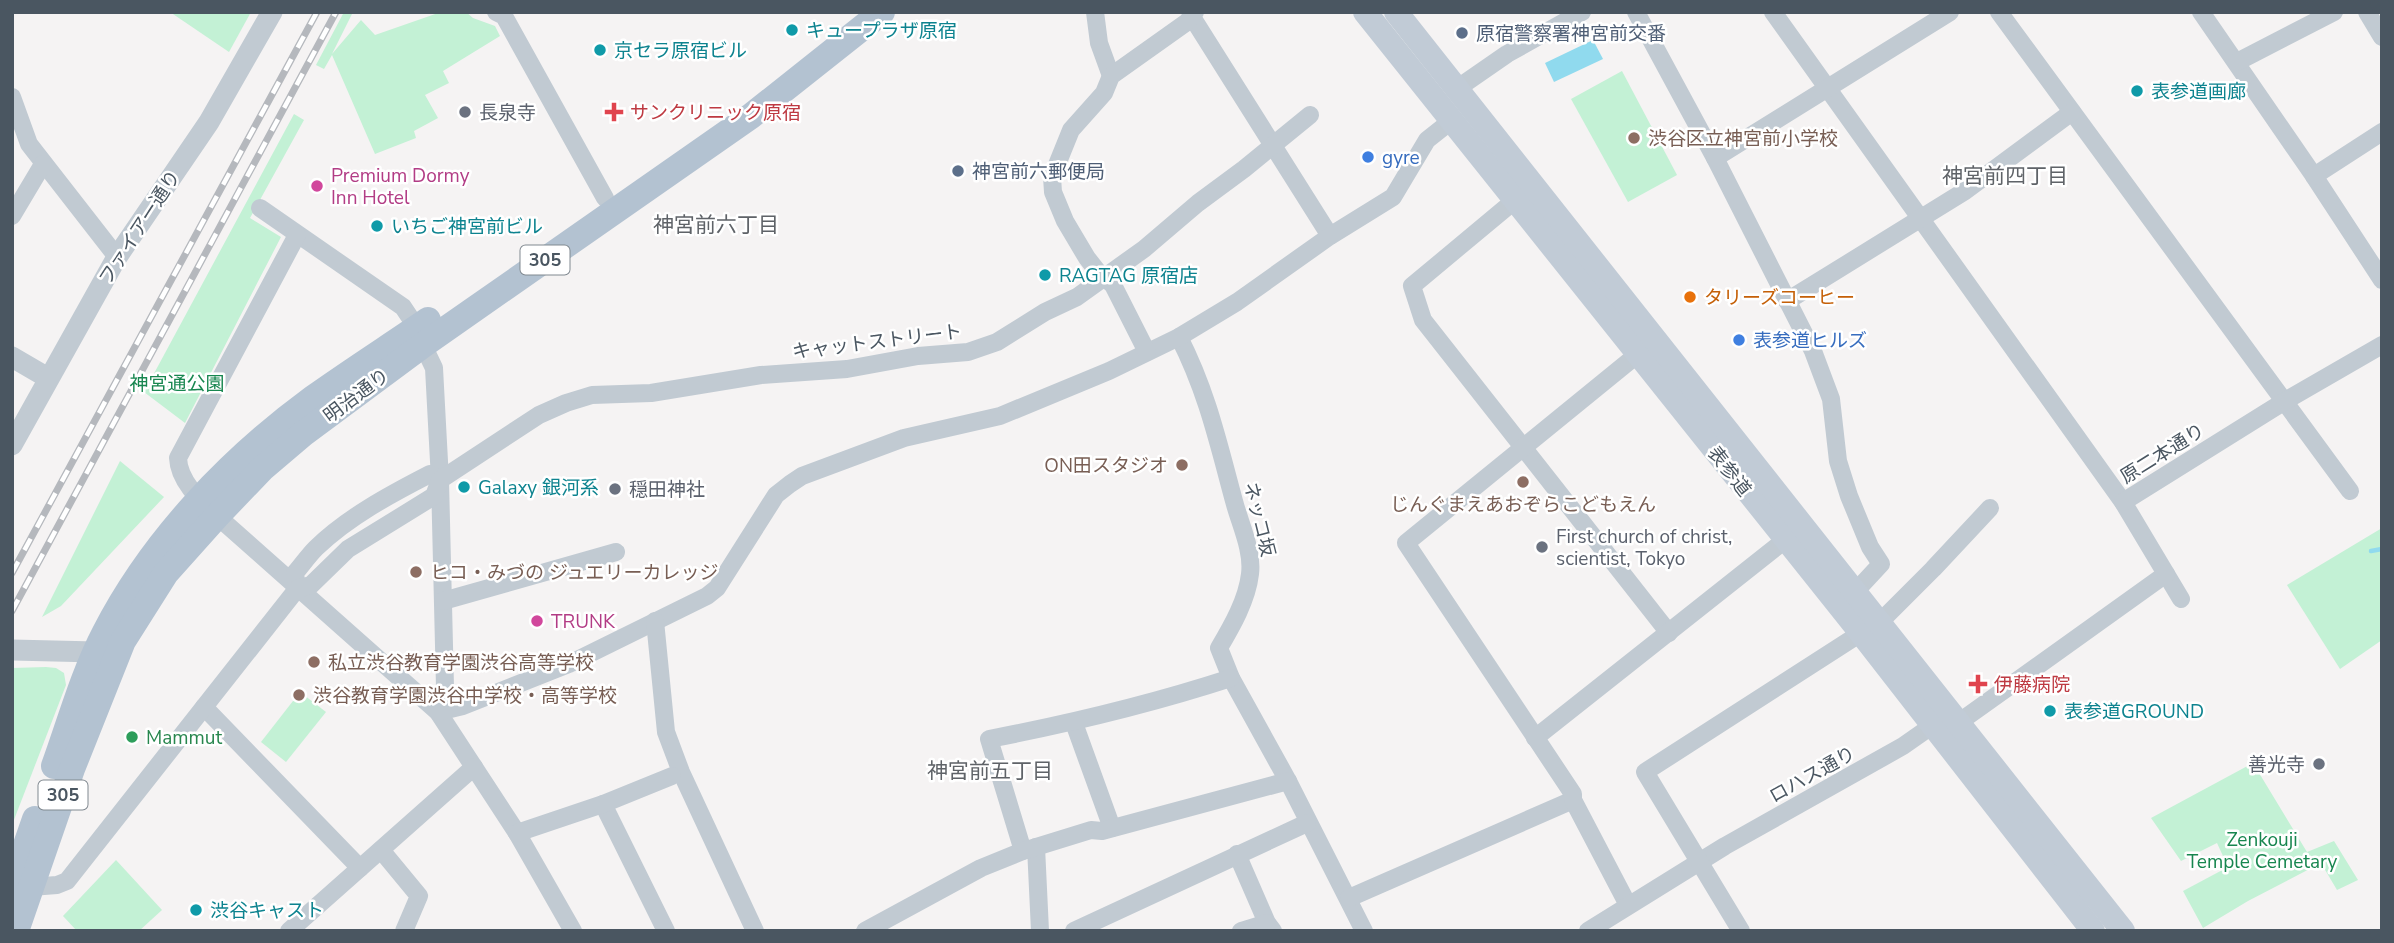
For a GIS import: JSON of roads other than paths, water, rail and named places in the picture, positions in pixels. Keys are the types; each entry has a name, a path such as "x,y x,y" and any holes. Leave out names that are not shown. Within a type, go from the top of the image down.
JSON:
{"main road":[{"name":"明治通り","path":"16,931 22,886 72,769 105,656 130,629 208,508 263,468 420,336 605,198 742,103 855,12"},
{"name":"明治通り","path":"420,336 751,116 882,12"},
{"name":"表参道","path":"1365,12 1785,540 1870,628 1945,724 2093,931"},
{"name":"表参道","path":"1396,12 1455,90 1855,592 1870,628"},
{"name":"表参道","path":"1945,724 2123,931"}],"street":[{"name":"ファイアー通り","path":"12,445 117,257 209,122 272,12"},
{"path":"496,12 504,16 605,198"},
{"path":"1095,12 1099,43 1111,76"},
{"path":"1455,90 1507,54 1582,12"},
{"path":"1636,12 1715,158 1813,351 1831,399 1842,473 1870,547 1881,564 1855,592"},
{"path":"1773,12 2123,502"},
{"path":"1715,158 1950,12"},
{"path":"1999,12 2350,491"},
{"path":"2201,12 2382,279"},
{"path":"2237,62 2334,12"},
{"path":"2367,12 2382,37"},
{"path":"1147,352 1113,285 1087,258 1065,221 1053,192 1052,177 1071,131 1104,93 1111,76 1194,15 1330,236"},
{"path":"12,97 29,144 117,257"},
{"path":"1787,301 1965,191 2072,112"},
{"name":"キャットストリート","path":"22,886 57,886 67,881 297,589 311,585 348,550 434,496 440,480 539,415 592,395 659,393 761,375 847,369 918,356 968,352 985,347 1010,335 1045,312 1077,297 1159,238 1198,203 1244,170 1310,115"},
{"path":"438,712 463,706 569,664 707,596 717,588 776,495 802,476 904,438 1000,416 1109,371 1179,337 1237,302 1330,236 1393,197 1427,139 1451,121"},
{"path":"2314,176 2382,132"},
{"path":"12,216 43,164"},
{"path":"1514,201 1412,286 1423,320 1669,633"},
{"path":"260,208 403,307 434,368 440,480 445,687 438,712"},
{"path":"297,235 178,458 179,470 208,508 438,712 517,833 573,931"},
{"name":"ネッコ坂","path":"1179,337 1198,375 1211,411 1251,564 1248,584 1232,626 1219,648 1231,678 1288,781 1364,931"},
{"name":"原二本通り","path":"2181,599 2123,502 2285,401 2382,345"},
{"path":"1628,905 1573,800 1573,794 1406,543 1638,354"},
{"path":"12,357 48,378"},
{"path":"1741,931 1645,772 1870,628 1933,569 1990,508"},
{"path":"1535,738 1785,540"},
{"path":"443,601 616,552"},
{"path":"1945,724 2166,574"},
{"path":"655,621 666,733 681,772 755,931"},
{"path":"12,650 105,656"},
{"path":"1040,931 1030,849 989,739 1074,723 1231,678"},
{"path":"204,707 360,869"},
{"path":"1074,723 1112,828"},
{"name":"ロハス通り","path":"1588,931 1699,863 1945,724"},
{"path":"289,931 474,767"},
{"path":"517,833 603,804 672,776"},
{"path":"865,931 981,868 1030,849 1091,830 1102,831 1288,781"},
{"path":"1349,898 1573,800"},
{"path":"603,804 666,931"},
{"path":"1074,931 1307,822"},
{"path":"381,850 419,896 404,931"},
{"path":"1237,853 1270,927 1241,931"}],"water":[{"path":"1593,40 1603,59 1554,82 1545,63"}],"waterway":[{"path":"2371,551 2382,549"}],"railway":[{"path":"12,573 317,12"},
{"path":"12,611 336,12"}],"place":[{"name":"キュープラザ原宿","path":"792,30"},
{"name":"原宿警察署神宮前交番","path":"1462,33"},
{"name":"京セラ原宿ビル","path":"600,50"},
{"name":"表参道画廊","path":"2137,91"},
{"name":"長泉寺","path":"465,112"},
{"name":"サンクリニック原宿","path":"614,112"},
{"name":"渋谷区立神宮前小学校","path":"1634,138"},
{"name":"gyre","path":"1368,157"},
{"name":"神宮前六郵便局","path":"958,171"},
{"name":"Premium Dormy Inn Hotel","path":"317,186"},
{"name":"いちご神宮前ビル","path":"377,226"},
{"name":"RAGTAG 原宿店","path":"1045,275"},
{"name":"タリーズコーヒー","path":"1690,297"},
{"name":"表参道ヒルズ","path":"1739,340"},
{"name":"ON田スタジオ","path":"1182,465"},
{"name":"じんぐまえあおぞらこどもえん","path":"1523,482"},
{"name":"Galaxy 銀河系","path":"464,487"},
{"name":"穏田神社","path":"615,489"},
{"name":"First church of christ, scientist, Tokyo","path":"1542,547"},
{"name":"ヒコ・みづの ジュエリーカレッジ","path":"416,572"},
{"name":"TRUNK","path":"537,621"},
{"name":"私立渋谷教育学園渋谷高等学校","path":"314,662"},
{"name":"伊藤病院","path":"1978,684"},
{"name":"渋谷教育学園渋谷中学校・高等学校","path":"299,695"},
{"name":"表参道GROUND","path":"2050,711"},
{"name":"Mammut","path":"132,737"},
{"name":"善光寺","path":"2319,764"},
{"name":"渋谷キャスト","path":"196,910"}],"district":[{"name":"神宮前四丁目","path":"2005,176"},
{"name":"神宮前六丁目","path":"716,225"},
{"name":"神宮前五丁目","path":"990,771"}],"park label":[{"name":"神宮通公園","path":"177,383"},
{"name":"Zenkouji Temple Cemetary","path":"2262,850"}]}
